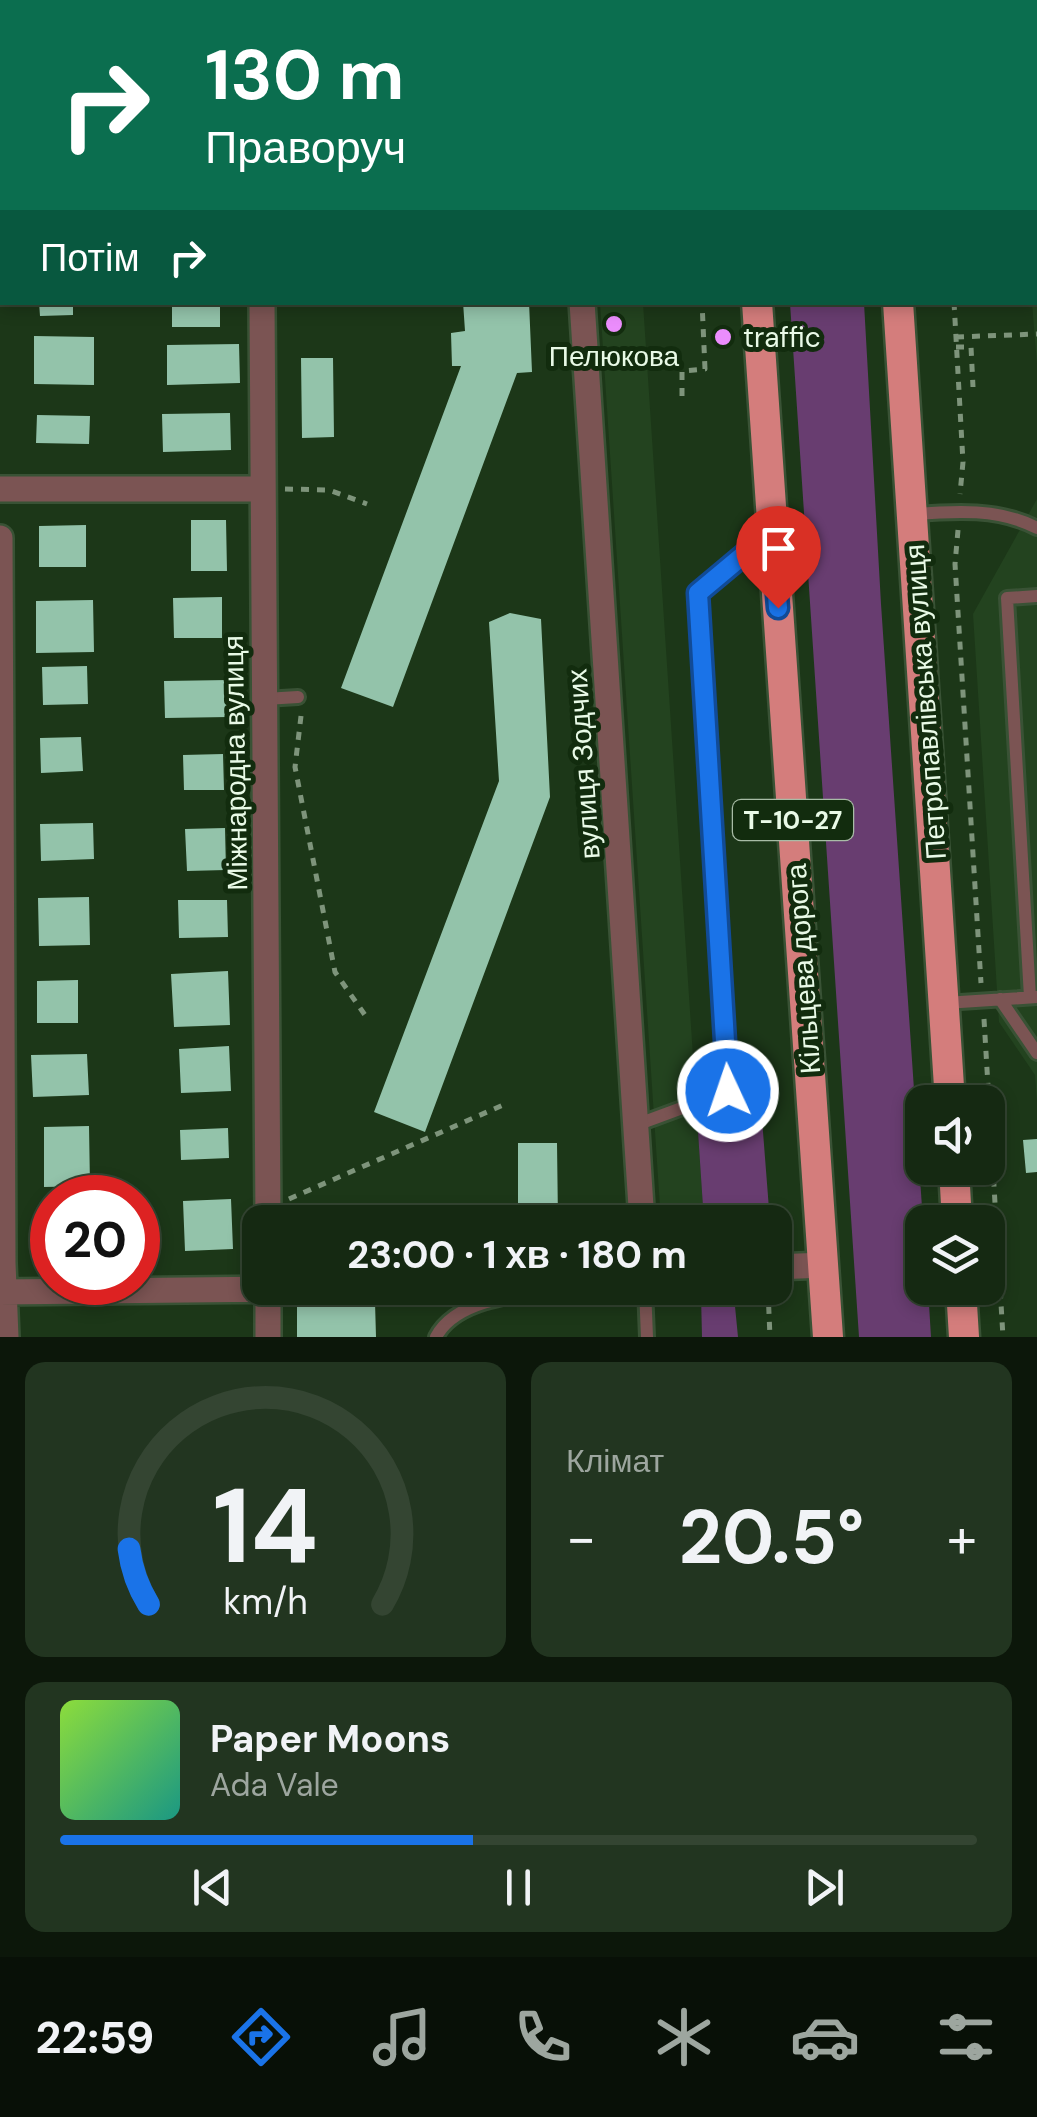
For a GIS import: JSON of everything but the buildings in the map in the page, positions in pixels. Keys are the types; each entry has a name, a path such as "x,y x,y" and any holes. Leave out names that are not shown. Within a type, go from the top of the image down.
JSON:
{"highway":[{"name":"Кільцева дорога","path":"756,305 828,1337"},
{"name":"Петропавлівська вулиця","path":"898,305 949,1085"},
{"path":"961,1305 964,1337"}],"street":[{"name":"Міжнародна вулиця","path":"262,305 275,1205"},
{"name":"вулиця Зодчих","path":"582,305 641,1205"},
{"path":"0,489 262,488"},
{"path":"0,538 6,1337"},
{"path":"792,1266 824,1265"},
{"path":"3,1292 242,1288"},
{"path":"268,1305 268,1337"}],"lane":[{"path":"912,514 959,511 1035,523"},
{"path":"636,1125 728,1091 698,593 772,531"},
{"path":"945,1003 1034,997 1007,598 1037,596"},
{"path":"265,698 300,702"},
{"path":"1000,999 1037,1052"},
{"path":"436,1337 439,1330 476,1305"},
{"path":"646,1305 647,1337"}],"path":[{"path":"682,396 682,371 704,369 702,305"},
{"path":"954,305 963,462 956,564 1003,1337"},
{"path":"956,337 1037,334"},
{"path":"956,347 971,347 974,387"},
{"path":"262,488 329,490 367,504"},
{"path":"300,702 295,767 334,972 367,1018"},
{"path":"290,1205 503,1104"},
{"path":"769,1305 770,1337"}],"shaded area":[{"path":"600,305 643,305 703,1205 660,1205"},
{"path":"790,305 864,305 914,1085 905,1085 905,1185 920,1185 922,1205 905,1205 905,1305 929,1305 931,1337 859,1337"},
{"path":"1032,305 1037,305 1037,364"},
{"path":"1037,499 1037,1102 1035,1075 999,1022 973,614"},
{"path":"761,1106 769,1205 703,1205 697,1117"},
{"path":"701,1305 735,1305 738,1337 702,1337"}],"place":[{"name":"Пелюкова","path":"614,324"},
{"name":"traffic","path":"723,337"}],"route":[{"path":"728,1091 698,593 772,531 778,608"}]}
